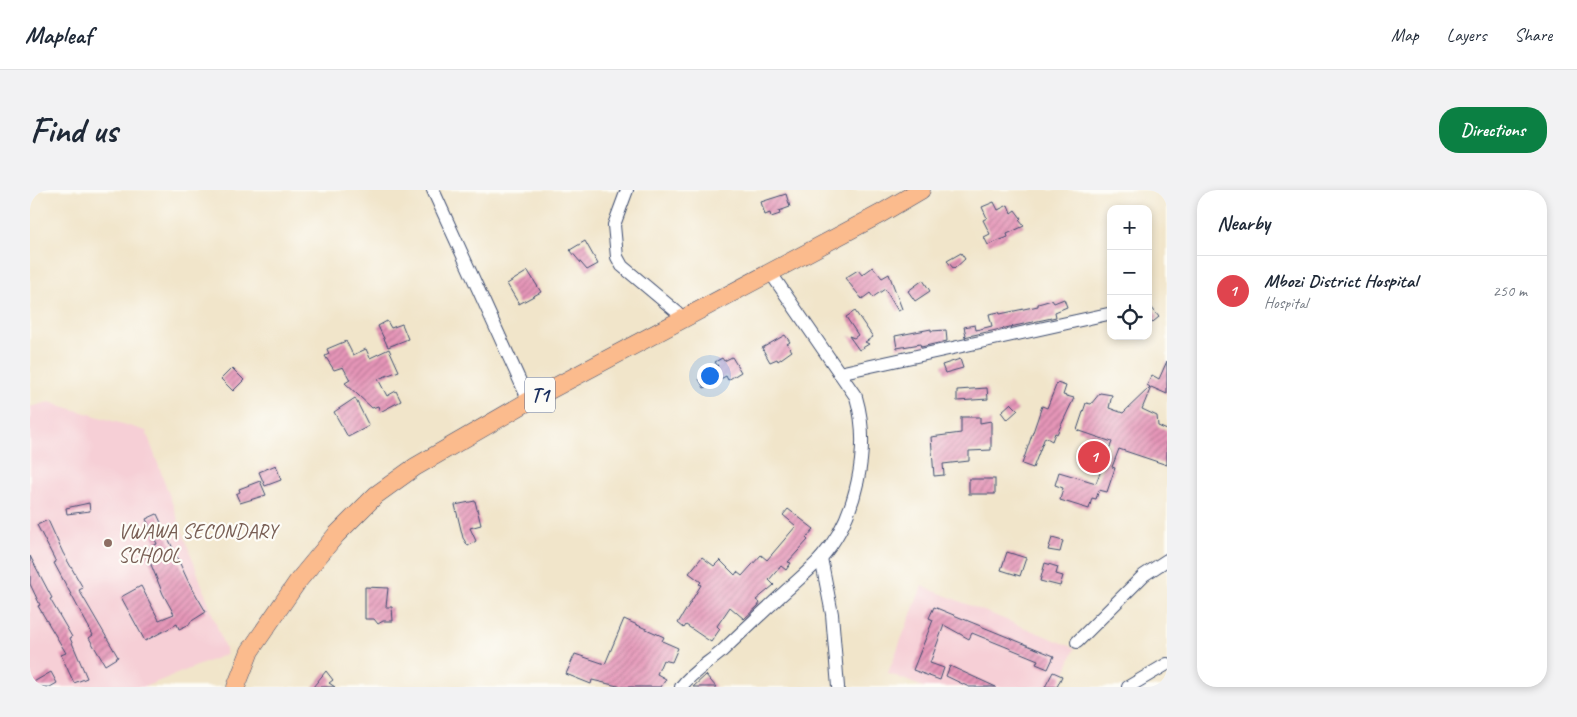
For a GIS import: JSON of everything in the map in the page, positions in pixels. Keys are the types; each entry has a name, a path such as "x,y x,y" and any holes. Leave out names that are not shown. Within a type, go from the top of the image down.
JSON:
{"highway":[{"name":"T1","path":"236,687 250,651 298,581 336,535 376,495 415,467 529,401 880,214 921,190"}],"street":[{"path":"433,190 529,401"},
{"path":"627,190 614,225 617,257 622,266 684,318"},
{"path":"681,687 698,668 718,655 821,558 842,527 859,478 863,438 861,415 856,397 770,272"},
{"path":"839,373 1107,314"},
{"path":"821,558 832,614 838,687"},
{"path":"1078,642 1144,575 1167,560"},
{"path":"1128,687 1167,664"}],"shaded area":[{"name":"VWAWA SECONDARY SCHOOL","path":"49,402 146,431 227,654 144,687 30,687 30,407"},
{"path":"922,586 1075,648 1059,687 923,687 888,673"}],"building":[{"path":"786,194 790,207 779,211 780,214 771,217 770,213 765,215 761,202"},
{"path":"994,202 998,210 1008,205 1011,213 1015,210 1024,226 1007,234 1008,237 988,245 984,237 990,234 983,220 987,218 982,207"},
{"path":"585,241 598,264 587,270 570,250"},
{"path":"961,253 965,259 954,269 947,261"},
{"path":"873,267 882,278 889,274 902,309 898,311 885,289 873,297 870,293 862,299 845,278 858,270 862,275"},
{"path":"528,271 541,292 519,304 507,284"},
{"path":"923,280 930,291 915,301 908,291"},
{"path":"1064,299 1067,307 1055,312 1056,317 964,337 966,335 964,327 975,325 976,330 992,326 989,314 999,312 1000,314 1038,306 1038,304 1052,300 1054,303"},
{"path":"1152,308 1159,317 1152,323"},
{"path":"855,311 873,337 865,342 869,344 859,350 849,336 854,338 858,335 846,317"},
{"path":"387,321 391,328 402,324 408,339 388,347 378,326"},
{"path":"931,329 931,331 946,330 947,341 921,347 920,344 897,348 895,336"},
{"path":"785,335 790,342 787,344 792,351 778,361 777,359 770,362 762,348"},
{"path":"346,341 353,355 366,349 370,358 389,349 399,371 378,379 387,396 396,391 401,401 380,412 378,406 372,408 345,383 350,380 343,367 334,370 325,356 329,354 327,349"},
{"path":"732,357 741,372 728,380 726,376 704,388 699,379 715,370 718,366 715,362 722,358 724,361"},
{"path":"960,359 963,368 945,373 942,365"},
{"path":"1167,361 1167,394 1151,387 1142,409 1157,416 1158,426 1167,430 1167,465 1119,449 1112,467 1115,468 1107,492 1099,490 1096,499 1092,498 1089,509 1060,500 1063,488 1055,485 1059,472 1096,483 1112,442 1077,430 1086,403 1091,404 1100,393 1112,395 1109,408 1123,413 1150,387 1147,385 1152,375 1159,379"},
{"path":"232,368 244,380 233,391 221,379"},
{"path":"1057,383 1066,386 1063,395 1074,398 1052,441 1045,437 1033,468 1022,464 1042,406 1047,408"},
{"path":"987,388 988,399 957,401 957,390"},
{"path":"355,398 369,426 348,437 334,412"},
{"path":"1011,403 1018,410 1007,420 1001,412"},
{"path":"961,417 980,417 980,423 991,421 991,450 969,451 969,461 943,464 944,475 934,476 931,437 961,433"},
{"path":"276,465 281,480 265,486 259,472"},
{"path":"969,479 995,479 995,494 969,494"},
{"path":"260,481 266,495 240,503 236,494 240,492 239,489"},
{"path":"475,501 481,525 470,528 476,541 468,546 463,538 455,505"},
{"path":"89,503 90,511 67,514 66,508"},
{"path":"788,509 814,529 806,538 808,540 788,562 791,563 786,570 781,566 769,580 774,585 756,600 760,603 758,606 744,619 730,607 717,626 720,629 711,642 686,625 684,628 678,623 701,585 699,584 701,582 689,573 702,557 714,566 720,560 735,575 737,572 742,576 761,555 767,560 796,526 783,515"},
{"path":"157,514 188,581 206,612 190,622 190,624 179,629 177,624 145,641 121,597 141,586 159,620 174,614 163,594 145,550 157,544 146,519"},
{"path":"48,520 63,553 83,588 79,590 118,657 105,665 89,638 93,635 54,563 56,562 37,525"},
{"path":"1052,538 1063,541 1060,552 1048,550"},
{"path":"1007,552 1026,558 1020,576 1001,570"},
{"path":"30,556 52,598 50,599 72,637 70,638 87,678 74,683 61,655 66,653 38,606 40,605 30,584"},
{"path":"1045,563 1058,567 1056,574 1063,576 1060,586 1040,581"},
{"path":"365,587 388,588 386,607 392,607 393,621 383,621 378,624 374,619 365,619"},
{"path":"934,607 1054,656 1048,669 1036,664 1038,660 972,633 969,639 944,625 930,663 944,668 940,680 913,670 933,620 929,618"},
{"path":"624,619 664,637 662,641 678,648 672,662 663,660 657,674 666,679 661,687 622,687 592,680 591,684 566,674 575,654 605,664"},
{"path":"950,666 996,687 969,687 946,676"},
{"path":"326,671 333,680 329,683 335,687 313,687"},
{"path":"51,672 57,683 50,687 30,687 30,684"},
{"path":"1053,672 1062,676 1057,687 1045,687"},
{"path":"706,675 716,687 693,687"}],"place":[{"name":"Mbozi District Hospital","path":"1094,457"},
{"name":"VWAWA SECONDARY SCHOOL","path":"108,543"}]}
